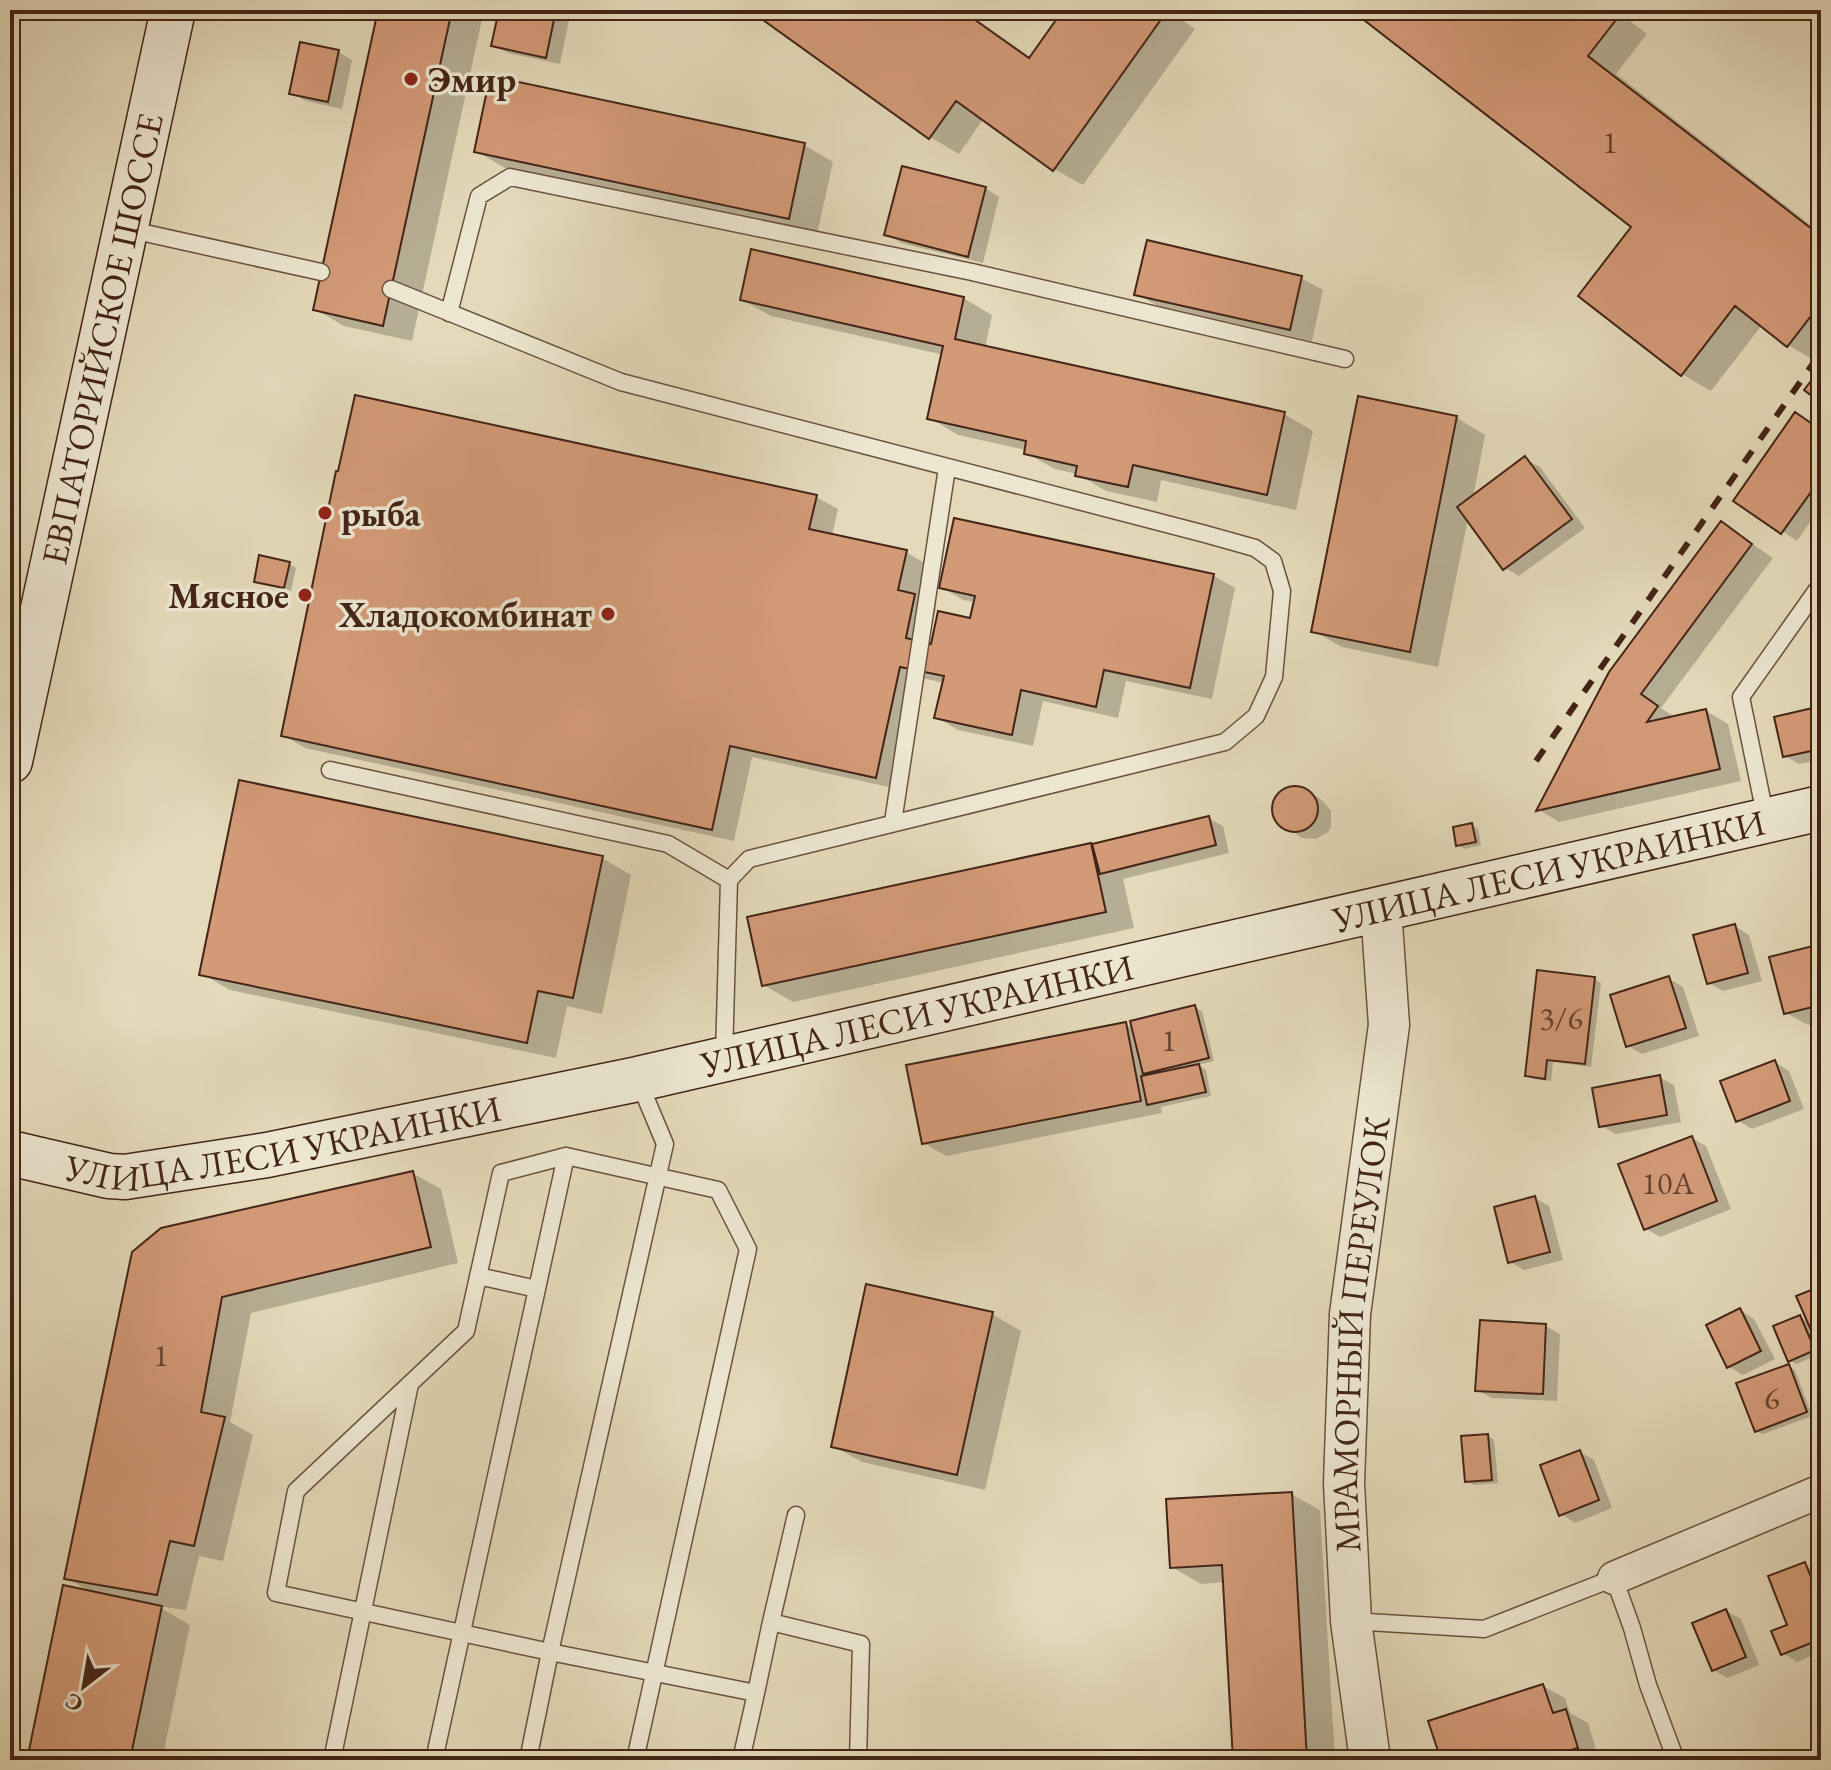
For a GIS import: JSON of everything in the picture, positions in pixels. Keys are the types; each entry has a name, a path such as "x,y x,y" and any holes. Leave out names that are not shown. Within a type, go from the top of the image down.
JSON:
{"main road":[{"name":"ЕВПАТОРИЙСКОЕ ШОССЕ","path":"10,761 173,10"},
{"name":"УЛИЦА ЛЕСИ УКРАИНКИ","path":"10,1153 125,1177 267,1155 638,1079 1821,808"}],"street":[{"name":"МРАМОРНЫЙ ПЕРЕУЛОК","path":"1370,1760 1351,1621 1344,1483 1350,1314 1389,1025 1381,909"},
{"path":"1614,1578 1821,1491"}],"lane":[{"path":"449,313 479,196 510,177 972,272 1345,359"},
{"path":"126,228 321,272"},
{"path":"391,289 621,382 1255,548 1273,561 1282,591 1274,677 1256,716 1225,742 749,859 729,880 724,1059"},
{"path":"893,822 947,468"},
{"path":"1766,820 1741,697 1821,584"},
{"path":"330,770 668,844 729,880"},
{"path":"528,1760 665,1144 638,1079"},
{"path":"434,1760 566,1156"},
{"path":"635,1760 653,1673 748,1249 718,1190 566,1156 501,1173 466,1331 296,1491 276,1593 550,1652 653,1673 756,1693"},
{"path":"478,1276 537,1289"},
{"path":"332,1760 410,1384"},
{"path":"741,1760 796,1515"},
{"path":"1351,1621 1484,1629 1614,1578 1676,1760"},
{"path":"771,1622 861,1644 858,1760"}],"building":[{"path":"378,10 452,10 383,326 313,310"},
{"path":"499,10 556,10 546,58 491,46"},
{"path":"749,10 961,10 1029,58 1063,10 1167,11 1053,171 956,101 929,139"},
{"path":"1351,10 1611,10 1619,16 1588,56 1821,236 1821,303 1787,347 1735,306 1681,376 1578,296 1631,227"},
{"path":"300,42 339,50 328,102 289,94"},
{"path":"490,76 805,143 789,219 474,152"},
{"path":"902,166 986,187 968,257 884,235"},
{"path":"1147,240 1302,276 1290,330 1134,295"},
{"path":"751,249 964,297 955,339 1285,412 1267,495 1133,465 1128,487 1075,476 1077,466 1024,454 1026,441 927,419 943,346 740,300"},
{"path":"1821,368 1821,403 1804,390"},
{"name":"Хладокомбинат","path":"355,395 817,495 809,529 907,550 898,590 915,594 906,638 931,644 938,611 970,618 975,596 939,588 954,518 1214,574 1190,688 1104,670 1096,707 1021,690 1012,735 934,718 944,676 900,667 876,778 730,746 712,830 281,736 336,471"},
{"path":"1358,396 1457,416 1410,652 1311,632"},
{"path":"1795,412 1821,430 1821,478 1781,534 1733,501"},
{"path":"1525,456 1572,519 1503,570 1457,507"},
{"path":"1721,521 1752,544 1641,694 1658,706 1647,722 1706,709 1720,769 1536,811 1609,672"},
{"path":"259,555 290,562 284,588 254,582"},
{"path":"1821,706 1821,749 1783,757 1774,717"},
{"path":"239,780 603,856 573,998 538,991 527,1043 199,975"},
{"path":"1295,786 1311,793 1318,809 1311,825 1295,832 1279,825 1272,809 1279,793"},
{"path":"1209,816 1216,845 1100,874 1092,844"},
{"path":"1472,823 1476,842 1456,846 1453,827"},
{"path":"1091,843 1106,912 762,986 747,917"},
{"path":"1735,924 1748,973 1707,984 1693,935"},
{"path":"1821,944 1821,1005 1784,1014 1769,957"},
{"path":"1537,970 1595,977 1585,1064 1547,1060 1545,1079 1525,1076"},
{"path":"1669,976 1686,1028 1626,1047 1610,995"},
{"path":"1195,1005 1209,1058 1143,1074 1130,1021"},
{"path":"1126,1022 1141,1101 922,1144 906,1065"},
{"path":"1775,1060 1790,1101 1736,1122 1720,1081"},
{"path":"1199,1064 1206,1092 1147,1105 1141,1076"},
{"path":"1660,1075 1667,1115 1599,1127 1592,1088"},
{"path":"1692,1136 1717,1201 1644,1230 1618,1164"},
{"path":"413,1171 431,1247 222,1297 201,1412 225,1417 194,1546 170,1541 157,1595 64,1579 132,1252 161,1228"},
{"path":"1535,1196 1550,1252 1508,1263 1494,1207"},
{"path":"866,1284 993,1312 957,1475 831,1447"},
{"path":"1821,1286 1821,1331 1813,1335 1796,1296"},
{"path":"1740,1308 1761,1351 1727,1368 1706,1325"},
{"path":"1800,1315 1815,1350 1788,1362 1773,1326"},
{"path":"1480,1320 1546,1324 1543,1394 1475,1391"},
{"path":"1789,1364 1807,1412 1755,1432 1736,1383"},
{"path":"1488,1434 1492,1480 1465,1482 1461,1436"},
{"path":"1580,1450 1599,1500 1559,1516 1540,1465"},
{"path":"1292,1492 1307,1760 1233,1760 1222,1565 1170,1568 1166,1499"},
{"path":"1805,1562 1821,1603 1821,1639 1781,1655 1771,1631 1787,1625 1768,1576"},
{"path":"63,1585 162,1606 130,1760 27,1760"},
{"path":"1726,1609 1746,1657 1712,1671 1692,1623"},
{"path":"1543,1684 1553,1713 1566,1709 1578,1748 1539,1760 1477,1760 1474,1751 1441,1760 1428,1721"}],"railway":[{"path":"1536,761 1821,352"}],"place":[{"name":"Эмир","path":"411,79"},
{"name":"рыба","path":"325,513"},
{"name":"Мясное","path":"305,595"},
{"name":"Хладокомбинат","path":"608,614"}]}
